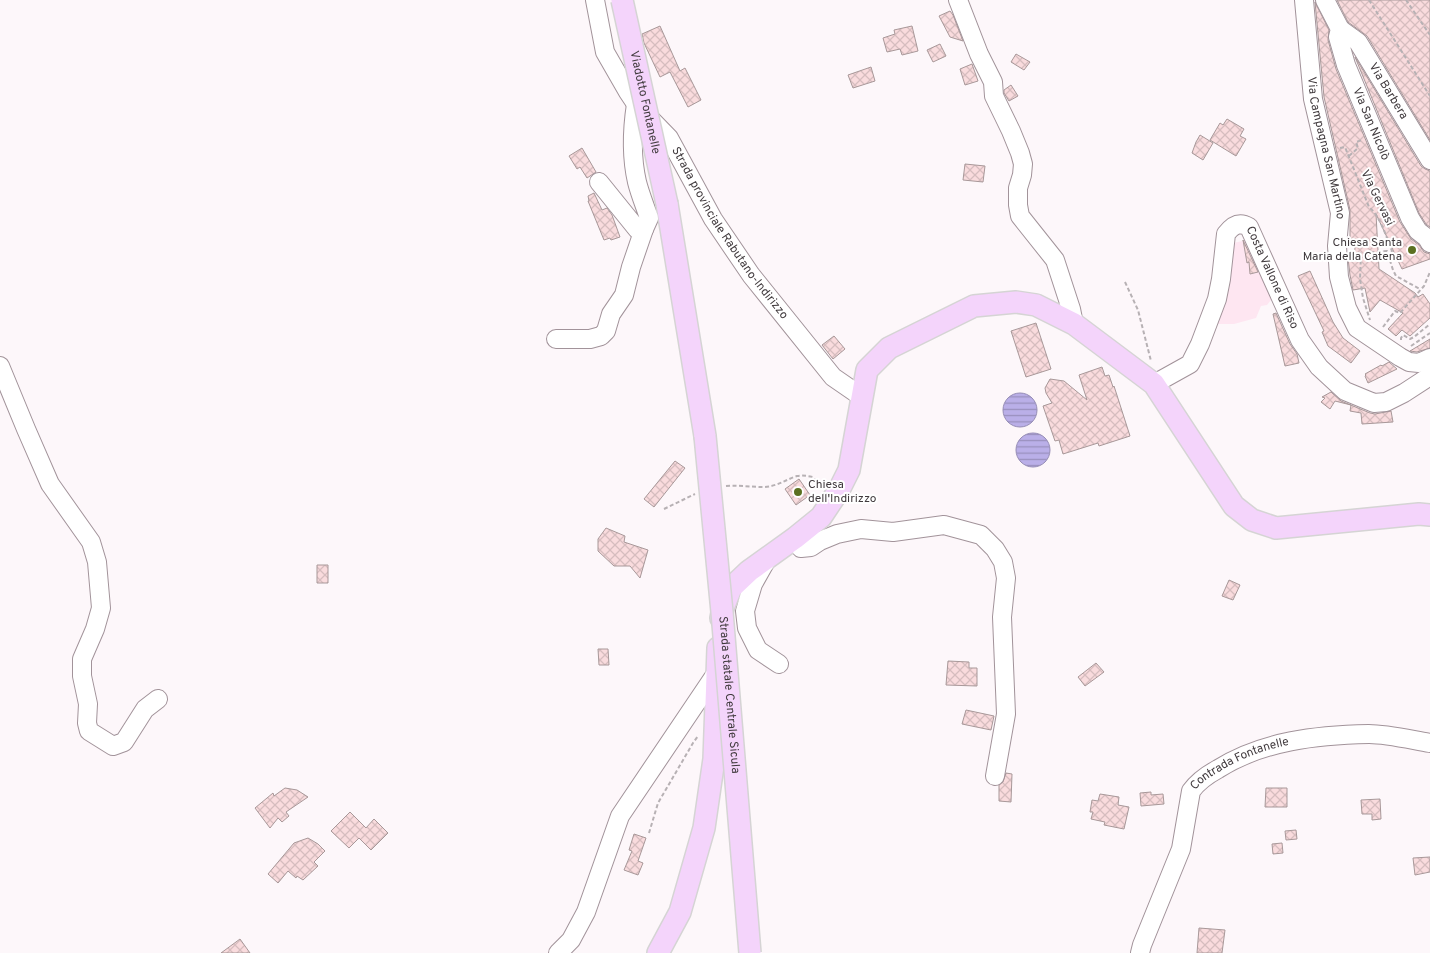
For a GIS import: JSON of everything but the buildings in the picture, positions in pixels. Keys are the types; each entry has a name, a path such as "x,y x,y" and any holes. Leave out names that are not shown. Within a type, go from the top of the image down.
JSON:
{"main road":[{"name":"Viadotto Fontanelle","path":"622,0 667,204 705,436"},
{"path":"658,953 680,912 704,828 714,759 718,629 723,608 731,588 749,571 795,538 821,516 839,490 849,470 867,370 889,348 974,306 1016,302 1036,305 1074,324 1150,381 1234,506 1252,520 1276,528 1419,514 1430,515"},
{"name":"Strada statale Centrale Sicula","path":"705,436 750,953"}],"street":[{"name":"Strada provinciale Rabutano-Indirizzo","path":"595,0 605,52 636,104 669,138 713,219 751,275 833,378 862,397"},
{"path":"958,0 979,54 993,82 994,96 1020,153 1023,164 1018,188 1020,216 1055,260 1074,324"},
{"name":"Via Campagna San Martino","path":"1304,0 1313,100 1340,213 1337,246 1339,277 1347,308 1357,328 1400,357 1409,362 1419,363 1430,358"},
{"name":"Via San Nicolò","path":"1326,0 1340,29 1338,37 1346,65 1410,218 1418,231 1430,243"},
{"name":"Via Barbera","path":"1340,29 1358,42 1430,160"},
{"path":"556,340 590,339 601,336 606,331 611,314 624,295 630,267 649,218 637,182 633,159 633,123 636,104"},
{"path":"599,182 637,229 644,229"},
{"name":"Costa Vallone di Riso","path":"1150,381 1190,364 1200,344 1217,299 1226,234 1234,226 1241,224 1249,227 1300,340 1318,366 1345,391 1374,403 1386,402 1430,376"},
{"path":"0,366 50,484 90,542 97,562 101,608 95,629 82,659 82,676 88,704 87,723 89,731 113,746 124,742 145,709 158,699"},
{"path":"795,538 801,548 811,547 837,534 861,529 893,532 944,525 981,534 996,549 1003,562 1006,578 1002,617 1006,714 995,776"},
{"path":"768,557 750,593 745,610 746,628 758,650 779,664"},
{"path":"558,953 571,940 586,912 620,816 717,672"},
{"name":"Contrada Fontanelle","path":"1140,953 1181,849 1191,791 1207,775 1240,757 1271,746 1306,738 1371,734 1430,743"}],"path":[{"path":"1369,0 1430,96"},
{"path":"1406,0 1430,35"},
{"path":"1349,156 1358,148 1356,142 1375,135"},
{"name":"Via Gervasi","path":"1345,147 1369,207 1375,212 1392,251 1388,256"},
{"path":"1348,250 1350,254 1387,251 1396,276 1420,289"},
{"path":"1361,254 1360,279 1363,298 1370,319"},
{"path":"1386,323 1396,311 1400,313 1426,282 1430,273"},
{"path":"1125,282 1138,310 1152,366 1150,381"},
{"path":"1430,324 1414,337 1410,339 1403,335 1401,340 1413,345 1430,333"},
{"path":"721,486 763,487 777,485 797,476 813,477 830,503"},
{"path":"664,509 702,492"},
{"path":"649,833 658,803 692,743 698,736"}],"shaded area":[{"path":"1247,240 1275,295 1267,305 1261,306 1256,318 1234,324 1214,324 1229,244"},
{"path":"1020,393 1027,394 1032,398 1036,403 1036,417 1032,422 1027,426 1020,427 1013,426 1008,422 1004,417 1003,410 1004,403 1008,398 1013,394"},
{"path":"1033,433 1040,434 1045,438 1049,443 1049,457 1045,462 1040,466 1033,467 1026,466 1021,462 1017,457 1016,450 1017,443 1021,438 1026,434"}],"place":[{"name":"Chiesa Santa Maria della Catena","path":"1412,250"},
{"name":"Chiesa dell'Indirizzo","path":"798,492"}]}
